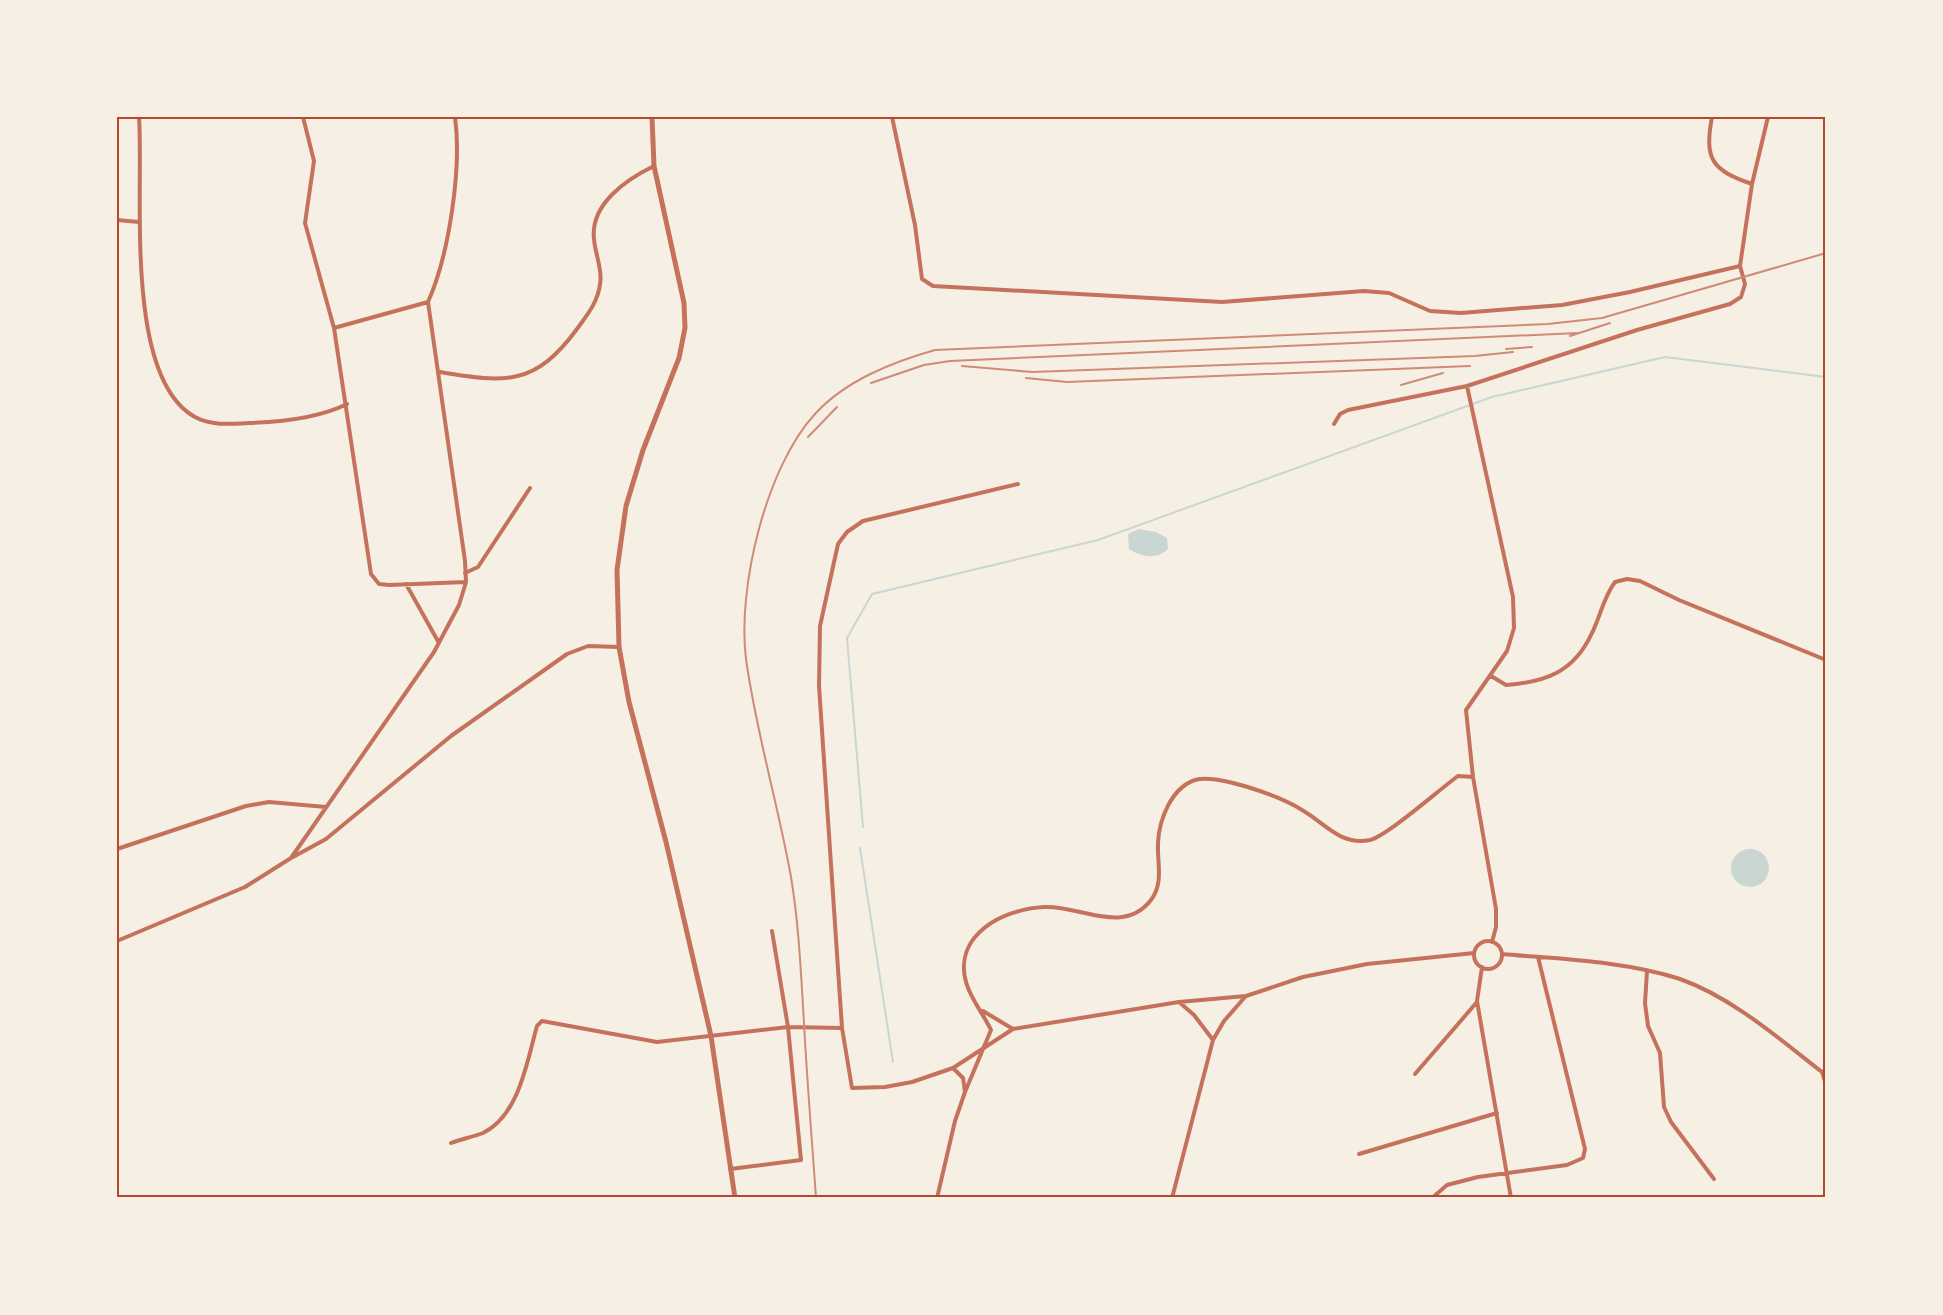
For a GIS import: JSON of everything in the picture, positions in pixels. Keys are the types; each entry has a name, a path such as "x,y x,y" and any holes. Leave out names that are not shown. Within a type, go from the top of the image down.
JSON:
{"street":[{"path":"139,117 141,152 139,222 146,319 164,384 176,402 196,418 222,424 266,423 334,411 347,404"},
{"path":"303,117 314,161 305,223 334,328 371,574 379,584 466,582"},
{"path":"291,858 439,643 459,605 466,582 440,372 428,302 440,274 455,174 458,136 455,117"},
{"path":"652,117 654,166 684,303 685,328 679,358 643,450 626,506 617,570 619,647 629,702 666,842 711,1036 735,1198"},
{"path":"892,117 915,225 922,279 933,286 1222,302 1364,291 1389,293 1430,311 1461,313 1562,305 1630,292 1740,266"},
{"path":"1712,117 1708,150 1715,166 1727,176 1752,184"},
{"path":"1334,424 1340,414 1348,410 1467,386 1637,330 1731,304 1741,297 1745,284 1740,266 1752,184 1768,117"},
{"path":"440,372 492,377 525,376 555,358 597,299 601,282 593,237 596,220 603,205 635,175 654,166"},
{"path":"117,220 139,222"},
{"path":"334,328 428,302"},
{"path":"1467,386 1470,409 1513,597 1514,628 1507,651 1466,710 1473,777 1496,909 1496,927 1492,942"},
{"path":"1018,484 863,521 847,532 838,544 820,626 819,686 842,1028 852,1088 885,1087 912,1082 953,1068 1013,1029 1179,1002 1246,996 1303,977 1367,964 1474,953"},
{"path":"465,573 478,567 530,488"},
{"path":"1491,676 1506,685 1553,677 1581,653 1593,633 1606,593 1615,582 1626,579 1640,581 1679,600 1826,660"},
{"path":"406,584 439,643"},
{"path":"117,941 245,887 326,839 451,736 567,654 588,646 619,647"},
{"path":"937,1198 955,1121 991,1030 966,986 963,972 963,958 978,932 993,921 1045,906 1119,918 1137,913 1156,891 1160,871 1158,842 1168,804 1178,789 1194,780 1212,778 1290,803 1334,835 1351,840 1371,840 1392,828 1458,776 1473,777"},
{"path":"117,849 246,806 269,802 327,808"},
{"path":"730,1168 801,1160 788,1027 772,932"},
{"path":"1492,942 1499,946 1502,954 1496,967 1482,967 1476,962 1474,953 1480,943 1492,942"},
{"path":"1502,954 1647,971 1680,980 1720,998 1747,1014 1824,1072 1826,1084"},
{"path":"1432,1198 1447,1185 1478,1177 1576,1163 1583,1158 1585,1149 1538,957"},
{"path":"1482,967 1477,1001 1511,1198"},
{"path":"1647,971 1645,1004 1648,1026 1660,1053 1664,1107 1671,1122 1713,1179"},
{"path":"1172,1198 1213,1040 1224,1021 1246,996"},
{"path":"1415,1074 1477,1001"},
{"path":"1179,1002 1194,1015 1213,1040"},
{"path":"982,1011 1013,1029"},
{"path":"451,1143 483,1132 498,1122 516,1095 537,1026 542,1021 657,1042 788,1027 842,1028"},
{"path":"953,1068 963,1078 965,1092"},
{"path":"1359,1154 1497,1113"}],"shaded area":[{"path":"1139,529 1156,532 1167,538 1168,549 1159,555 1149,556 1129,549 1128,534"},
{"path":"1750,849 1764,854 1769,868 1764,882 1750,887 1736,882 1731,868 1736,854"}],"waterway":[{"path":"863,827 847,638 872,594 1098,540 1492,397 1665,357 1826,377"},
{"path":"860,848 893,1062"}],"railway":[{"path":"816,1198 794,895 750,686 744,630 751,564 769,496 782,465 798,437 827,402 871,374 903,360 935,350 1548,324 1602,318 1826,253"},
{"path":"1570,336 1610,323"},
{"path":"871,383 924,365 950,361 1578,333"},
{"path":"1506,349 1532,347"},
{"path":"962,366 1032,372 1475,356 1513,352"},
{"path":"1026,378 1067,382 1470,366"},
{"path":"1401,385 1443,373"},
{"path":"808,437 837,407"}]}
